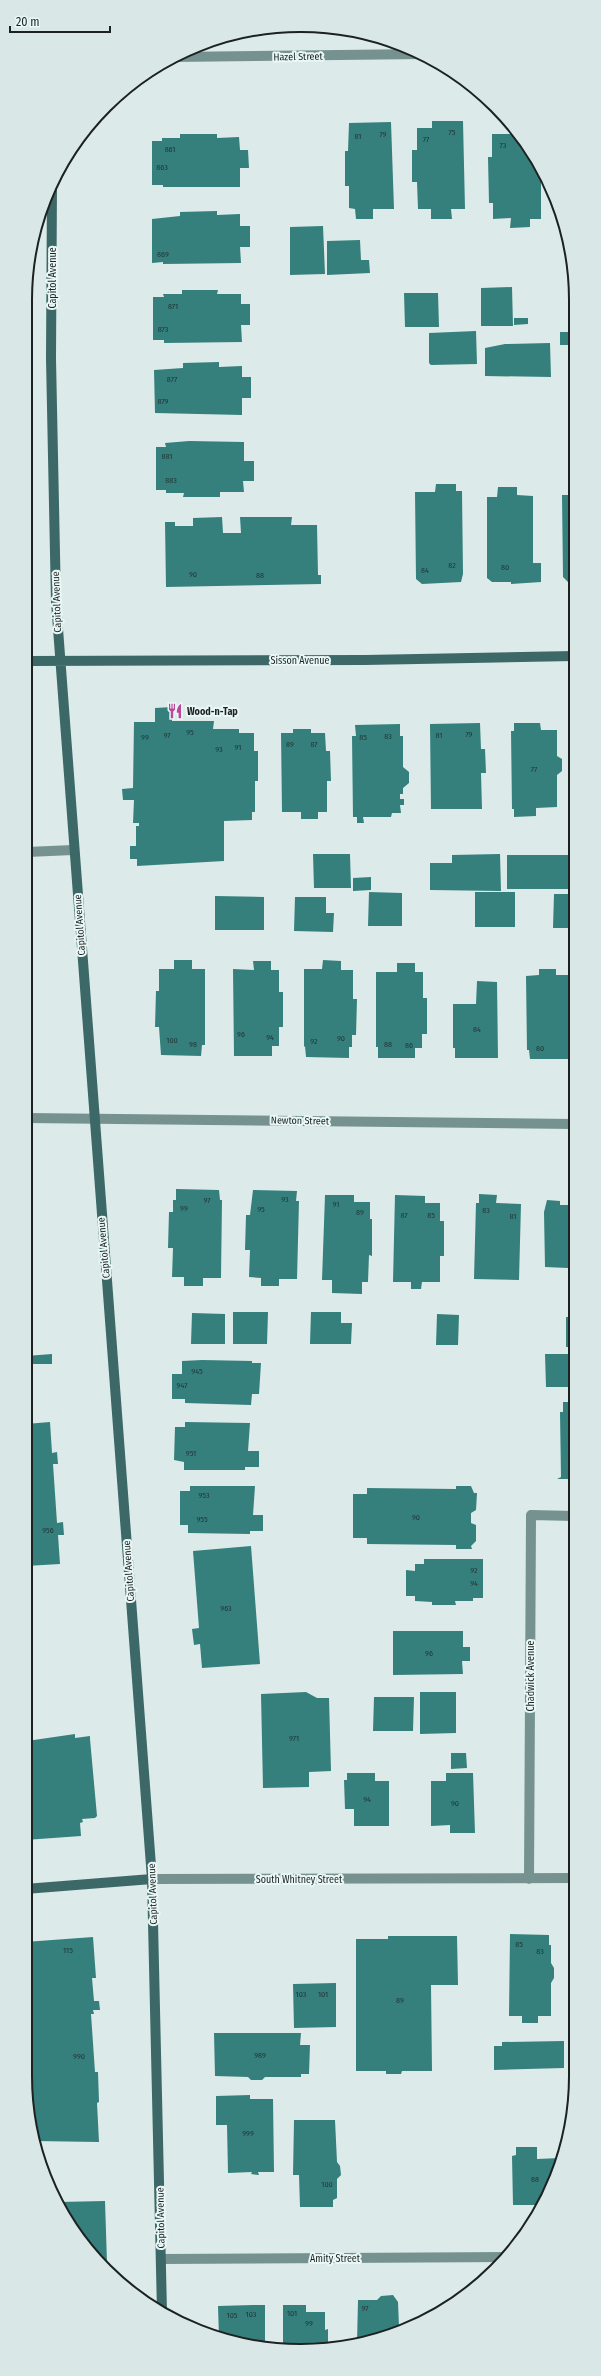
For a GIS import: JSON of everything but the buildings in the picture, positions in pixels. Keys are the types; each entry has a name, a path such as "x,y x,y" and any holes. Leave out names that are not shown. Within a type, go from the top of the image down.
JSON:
{"main road":[{"name":"Capitol Avenue","path":"52,198 51,359 56,602 59,660 152,1879 162,2306"},
{"name":"Sisson Avenue","path":"32,661 349,660 569,656"},
{"name":"South Whitney Street","path":"32,1888 152,1879"}],"street":[{"name":"Hazel Street","path":"188,57 407,54"},
{"path":"32,852 73,850"},
{"name":"Newton Street","path":"32,1118 569,1124"},
{"name":"Chadwick Avenue","path":"529,1878 531,1515 569,1516"},
{"name":"South Whitney Street","path":"152,1879 569,1878"},
{"name":"Amity Street","path":"161,2259 499,2256"}],"place":[{"name":"Wood-n-Tap","path":"175,711"}]}
